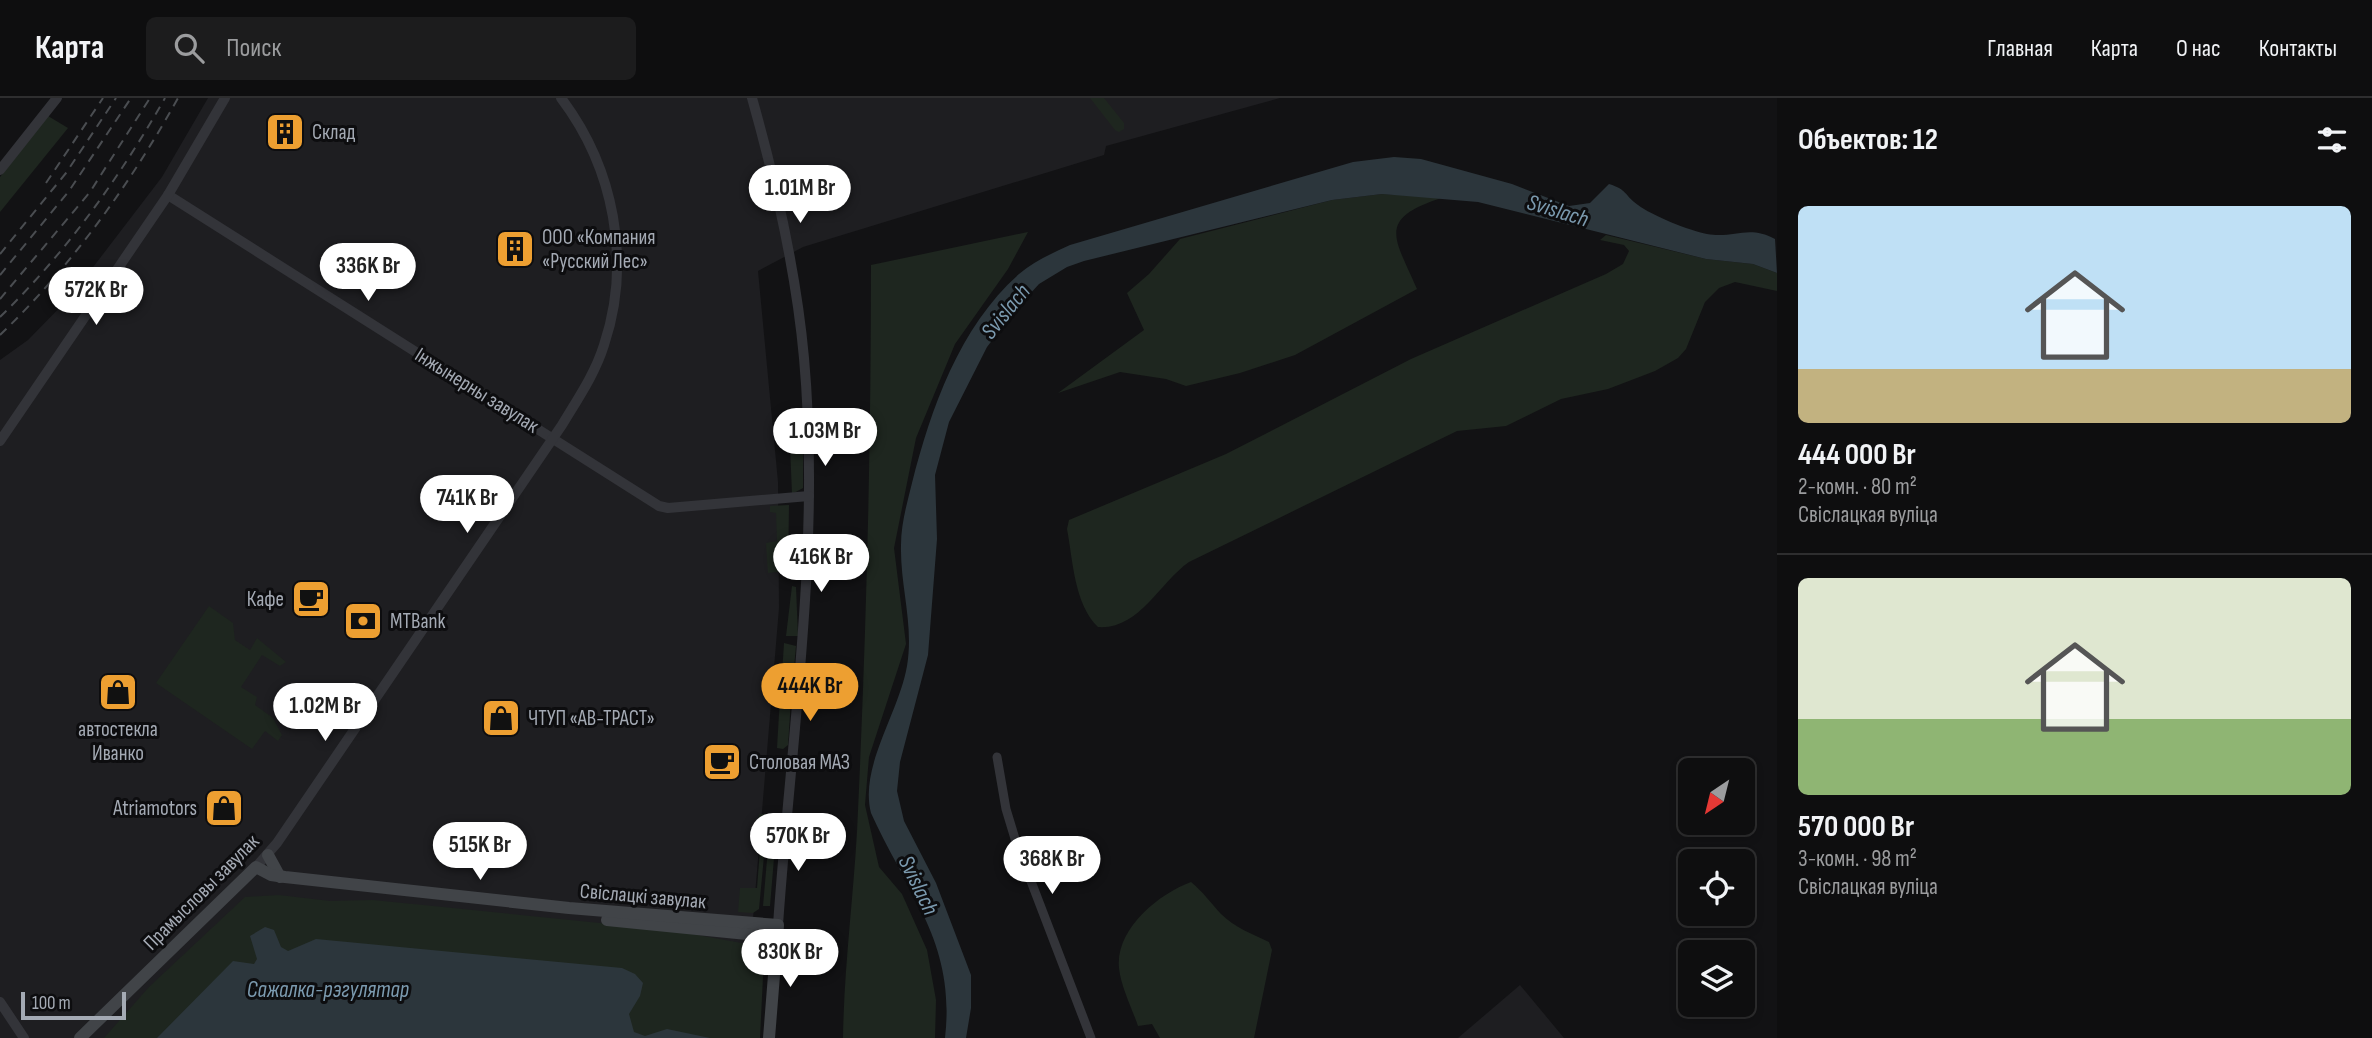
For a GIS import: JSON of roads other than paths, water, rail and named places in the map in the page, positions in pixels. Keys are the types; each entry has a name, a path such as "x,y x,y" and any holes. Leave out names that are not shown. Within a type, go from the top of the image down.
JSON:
{"main road":[{"path":"268,855 280,877"},
{"name":"Свіслацкі завулак","path":"252,872 273,884 777,931"},
{"name":"Свіслацкі завулак","path":"252,872 777,931"},
{"name":"Прамысловы завулак","path":"80,1038 252,872"},
{"path":"769,1038 777,931"}],"street":[{"path":"0,170 57,98"},
{"path":"0,441 168,195 225,98"},
{"name":"Прамысловы завулак","path":"252,872 268,855 553,438 590,378 604,347 613,314 618,269 614,222 601,169 575,117 561,98"},
{"path":"752,98 779,200 799,312 805,374 809,496 806,580 777,931"},
{"name":"Інжынерны завулак","path":"168,195 652,502 668,508 809,496"},
{"path":"997,757 1006,808 1016,842 1091,1038"},
{"path":"0,1002 24,1038"}],"water":[{"name":"Svislach","path":"1394,157 1421,159 1512,184 1569,206 1590,203 1609,184 1623,190 1644,209 1691,230 1717,235 1749,232 1775,239 1777,273 1753,264 1706,259 1478,202 1382,194 1332,200 1084,261 1067,267 1039,284 987,347 949,422 935,475 937,539 928,655 900,762 897,791 904,821 936,883 971,975 971,1008 966,1038 945,1038 946,1004 943,974 936,946 914,895 871,813 869,795 870,777 903,684 909,650 902,529 928,426 950,370 980,318 998,295 1025,269 1057,251 1353,162"},
{"name":"Сажалка-рэгулятар","path":"265,927 274,930 281,947 288,951 316,939 622,968 635,974 643,983 640,996 629,1014 634,1032 645,1036 667,1029 710,1038 157,1038 233,961 254,964 257,959 250,936"}],"railway":[{"path":"46,183 103,98"},
{"path":"0,254 66,173 116,98"},
{"path":"0,275 69,191 131,98"},
{"path":"0,299 90,192 150,98"},
{"path":"0,317 47,267 90,214 165,98"},
{"path":"0,335 51,282 98,223 178,98"}],"place":[{"name":"Склад","path":"285,132"},
{"name":"ООО «Компания «Русский Лес»","path":"515,249"},
{"name":"Кафе","path":"311,599"},
{"name":"MTBank","path":"363,621"},
{"name":"автостекла Иванко","path":"118,692"},
{"name":"ЧТУП «АВ-ТРАСТ»","path":"501,718"},
{"name":"Столовая МАЗ","path":"722,762"},
{"name":"Atriamotors","path":"224,808"}]}
